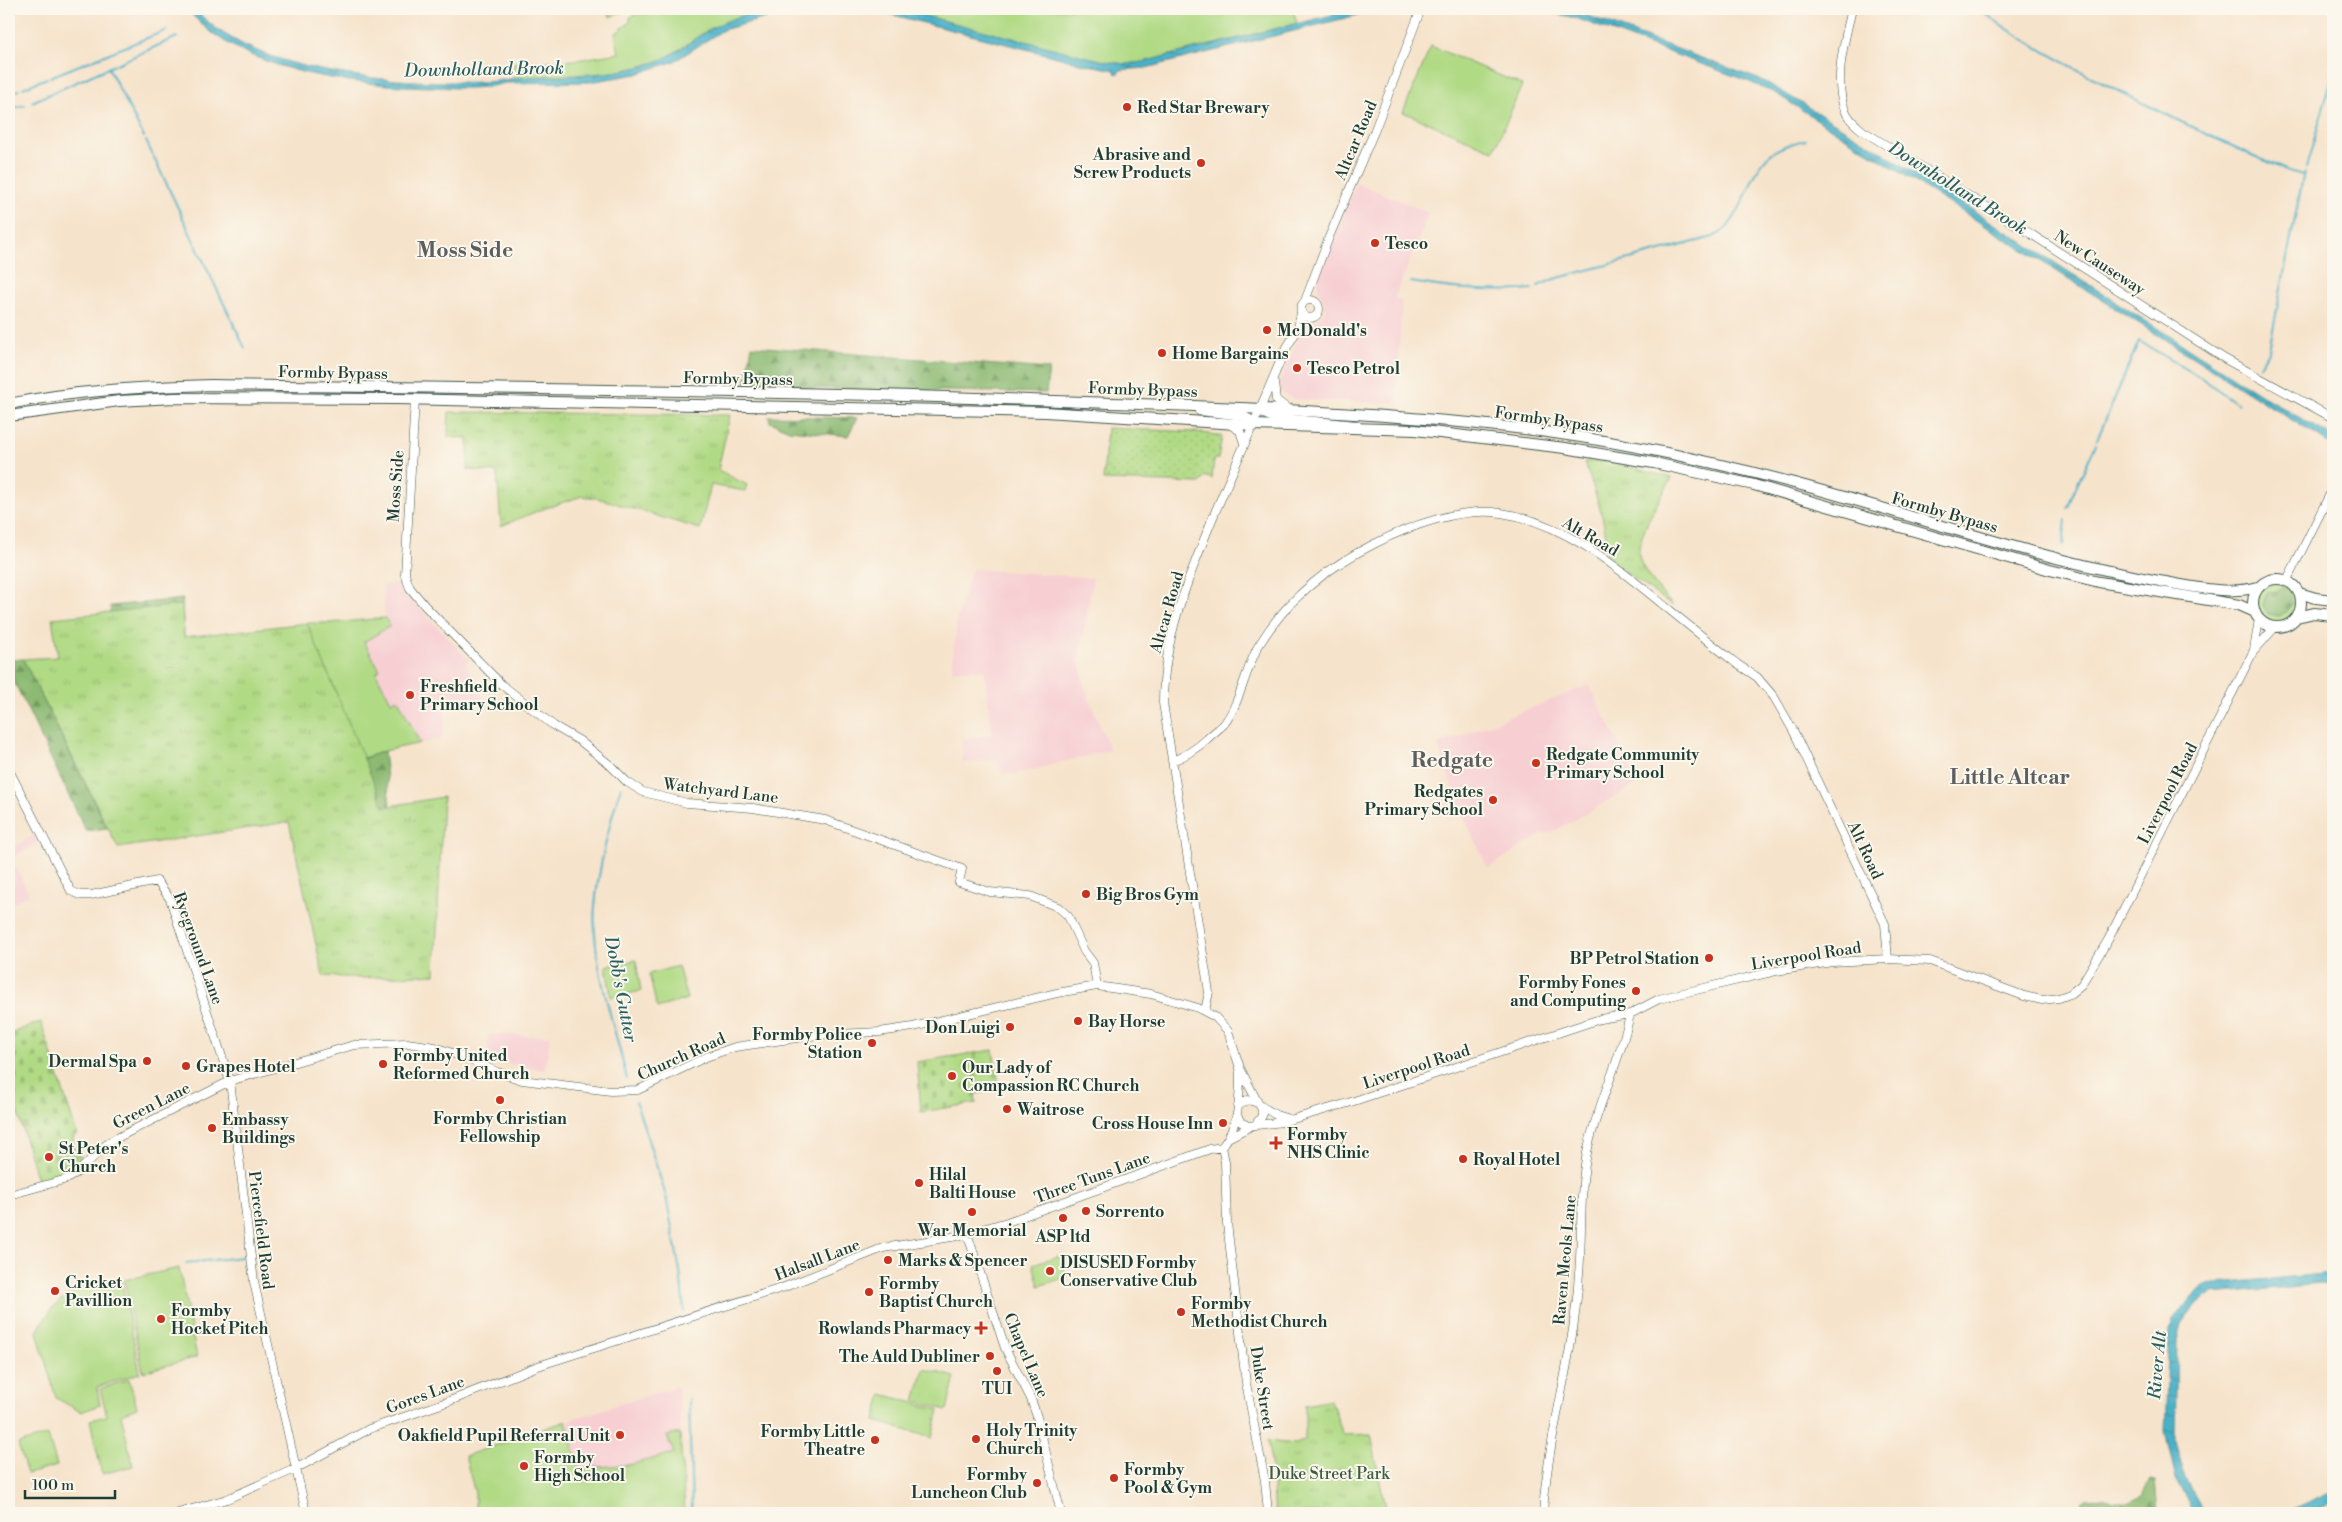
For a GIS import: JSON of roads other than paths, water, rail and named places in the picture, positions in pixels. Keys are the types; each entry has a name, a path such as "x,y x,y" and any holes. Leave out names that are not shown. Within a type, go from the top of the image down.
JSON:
{"highway":[{"name":"Formby Bypass","path":"9,404 36,398 139,387 212,385 743,393 1140,404 1260,408 1494,426 1620,445 1766,476 1999,543 2100,569 2198,587 2245,591 2258,587"},
{"name":"Formby Bypass","path":"9,416 119,401 174,398 415,399 1045,412 1252,425 1371,428 1498,439 1654,463 1795,496 2050,570 2098,582 2239,605 2257,616"},
{"path":"2299,593 2301,605 2291,623 2275,627 2257,616 2253,599 2258,587 2271,579 2287,580 2299,593 2333,600"},
{"path":"2296,617 2314,614 2333,615"}],"street":[{"name":"Altcar Road","path":"1305,301 1398,72 1421,9"},
{"name":"New Causeway","path":"1852,9 1842,53 1841,92 1845,110 1851,120 1862,131 2031,234 2224,359 2333,418"},
{"path":"1313,282 1318,303 1319,312 1310,318 1301,312 1301,306 1305,301 1313,300 1318,303"},
{"name":"Altcar Road","path":"1298,329 1301,312"},
{"name":"Altcar Road","path":"1206,1011 1209,992 1163,703 1167,650 1194,564 1252,425 1288,344 1298,329 1310,318"},
{"path":"1274,376 1275,398 1281,405 1290,410"},
{"name":"Moss Side","path":"405,575 415,399"},
{"path":"1140,404 1164,409 1244,416 1250,419 1252,425"},
{"path":"1260,408 1261,413 1271,417 1348,423 1371,428"},
{"path":"1224,423 1240,431 1244,445"},
{"path":"2287,580 2333,488"},
{"name":"Alt Road","path":"1172,760 1184,757 1195,750 1224,723 1258,646 1267,633 1312,583 1344,559 1395,533 1454,515 1475,512 1517,516 1532,520 1563,535 1618,568 1737,664 1748,669 1774,697 1794,732 1885,924 1888,959"},
{"name":"Watchyard Lane","path":"405,575 410,588 425,606 501,684 554,726 580,741 610,765 627,782 643,792 687,802 753,808 825,820 962,869 959,882 990,892 1030,896 1058,906 1068,916 1084,951 1093,963 1097,986"},
{"name":"Liverpool Road","path":"2254,652 2257,616"},
{"name":"Liverpool Road","path":"1253,1126 1291,1119 1454,1069 1600,1019 1630,1014 1666,997 1776,971 1832,962 1888,959 1930,961 2033,998 2058,998 2070,994 2081,984 2108,940 2254,652 2275,627"},
{"name":"Ryeground Lane","path":"9,770 71,891 80,895 91,894 157,882 170,899 230,1081"},
{"name":"Church Road","path":"230,1081 354,1045 406,1043 450,1051 497,1072 522,1080 611,1091 638,1090 706,1056 735,1046 817,1035 888,1031 1097,986 1151,994 1206,1011"},
{"path":"1206,1011 1215,1017 1228,1031 1240,1068 1259,1104 1262,1116 1253,1126 1230,1137"},
{"name":"Raven Meols Lane","path":"1544,1513 1545,1484 1574,1323 1580,1257 1580,1215 1587,1150 1603,1097 1624,1042 1630,1014"},
{"path":"1222,1147 1230,1137 1237,1116 1240,1068"},
{"name":"Green Lane","path":"9,1195 67,1179 79,1171 108,1142 230,1081"},
{"name":"Piercefield Road","path":"230,1081 254,1282 306,1513"},
{"path":"1238,1106 1248,1100 1259,1104 1276,1115 1291,1119"},
{"path":"1237,1116 1241,1122 1253,1126"},
{"name":"Three Tuns Lane","path":"958,1236 1056,1205 1210,1149 1222,1147"},
{"name":"Duke Street","path":"1222,1147 1225,1162 1227,1223 1246,1383 1265,1480 1268,1513"},
{"name":"Chapel Lane","path":"967,1233 1005,1348 1034,1408 1049,1460 1060,1513"},
{"name":"Halsall Lane","path":"688,1317 782,1288 883,1248 958,1236"},
{"name":"Gores Lane","path":"178,1513 227,1499 297,1468 369,1429 435,1407 538,1366 688,1317"}],"water":[{"name":"Downholland Brook","path":"187,9 195,9 219,30 248,47 316,69 388,79 490,82 525,77 622,71 667,57 728,20 763,11 798,9 723,30 675,61 637,74 590,82 505,83 478,88 460,88 369,83 301,72 267,62 237,48 209,31"},
{"path":"869,9 898,9 1104,61 1125,64 1143,62 1356,9 1382,9 1146,68 1120,70 1118,74 1115,73 1115,70 1088,65"},
{"name":"Downholland Brook","path":"1516,9 1559,9 1589,16 1766,82 1871,145 2268,399 2333,437 2333,446 1775,93 1745,80 1578,19 1554,13"},
{"path":"2333,1273 2333,1283 2213,1294 2194,1307 2181,1325 2177,1340 2175,1440 2191,1490 2207,1513 2193,1513 2176,1478 2165,1431 2169,1330 2175,1315 2206,1285"},
{"path":"2333,1492 2333,1503 2310,1513 2286,1513"}],"waterway":[{"path":"1140,13 1143,9"},
{"path":"1979,9 2055,58 2103,83 2241,150 2288,171 2303,175"},
{"path":"50,77 167,30"},
{"path":"32,102 177,37"},
{"path":"109,69 144,137"},
{"path":"2306,168 2333,75"},
{"path":"23,88 47,78"},
{"path":"9,94 19,90"},
{"path":"9,109 25,105"},
{"path":"1538,286 1554,279 1717,235 1733,220 1754,177 1767,158 1776,150 1789,144 1806,140"},
{"path":"146,141 245,348"},
{"path":"2260,366 2269,350 2304,172"},
{"path":"1411,282 1472,290 1532,289"},
{"path":"2097,440 2139,341 2200,377 2238,404"},
{"path":"2068,508 2096,444"},
{"path":"2063,545 2066,520"},
{"name":"Dobb's Gutter","path":"621,787 602,862 594,926 600,970 627,1079"},
{"name":"Dobb's Gutter","path":"636,1102 666,1196 680,1271 684,1311"},
{"path":"186,1263 242,1257"},
{"name":"Dobb's Gutter","path":"689,1399 692,1513"}],"place":[{"name":"Red Star Brewary","path":"1127,107"},
{"name":"Abrasive and Screw Products","path":"1201,163"},
{"name":"Tesco","path":"1375,243"},
{"name":"McDonald's","path":"1267,330"},
{"name":"Home Bargains","path":"1162,353"},
{"name":"Tesco Petrol","path":"1297,368"},
{"name":"Freshfield Primary School","path":"410,695"},
{"name":"Redgate Community Primary School","path":"1536,763"},
{"name":"Redgates Primary School","path":"1493,800"},
{"name":"Big Bros Gym","path":"1086,894"},
{"name":"BP Petrol Station","path":"1709,958"},
{"name":"Formby Fones and Computing","path":"1636,991"},
{"name":"Bay Horse","path":"1078,1021"},
{"name":"Don Luigi","path":"1010,1027"},
{"name":"Formby Police Station","path":"872,1043"},
{"name":"Dermal Spa","path":"147,1061"},
{"name":"Formby United Reformed Church","path":"383,1064"},
{"name":"Grapes Hotel","path":"186,1066"},
{"name":"Our Lady of Compassion RC Church","path":"952,1076"},
{"name":"Formby Christian Fellowship","path":"500,1100"},
{"name":"Waitrose","path":"1007,1109"},
{"name":"Cross House Inn","path":"1223,1123"},
{"name":"Embassy Buildings","path":"212,1128"},
{"name":"Formby NHS Clinic","path":"1276,1143"},
{"name":"St Peter's Church","path":"49,1157"},
{"name":"Royal Hotel","path":"1463,1159"},
{"name":"Hilal Balti House","path":"919,1183"},
{"name":"Sorrento","path":"1086,1211"},
{"name":"War Memorial","path":"972,1212"},
{"name":"ASP ltd","path":"1063,1218"},
{"name":"Marks & Spencer","path":"888,1260"},
{"name":"DISUSED Formby Conservative Club","path":"1050,1271"},
{"name":"Cricket Pavillion","path":"55,1291"},
{"name":"Formby Baptist Church","path":"869,1292"},
{"name":"Formby Methodist Church","path":"1181,1312"},
{"name":"Formby Hocket Pitch","path":"161,1319"},
{"name":"Rowlands Pharmacy","path":"981,1328"},
{"name":"The Auld Dubliner","path":"990,1356"},
{"name":"TUI","path":"997,1371"},
{"name":"Oakfield Pupil Referral Unit","path":"620,1435"},
{"name":"Holy Trinity Church","path":"976,1439"},
{"name":"Formby Little Theatre","path":"875,1440"},
{"name":"Formby High School","path":"524,1466"},
{"name":"Formby Pool & Gym","path":"1114,1478"},
{"name":"Formby Luncheon Club","path":"1037,1483"}],"district":[{"name":"Moss Side","path":"465,250"},
{"name":"Redgate","path":"1452,760"},
{"name":"Little Altcar","path":"2010,777"}],"water label":[{"name":"River Alt","path":"2157,1365"}],"park label":[{"name":"Duke Street Park","path":"1329,1473"}]}
